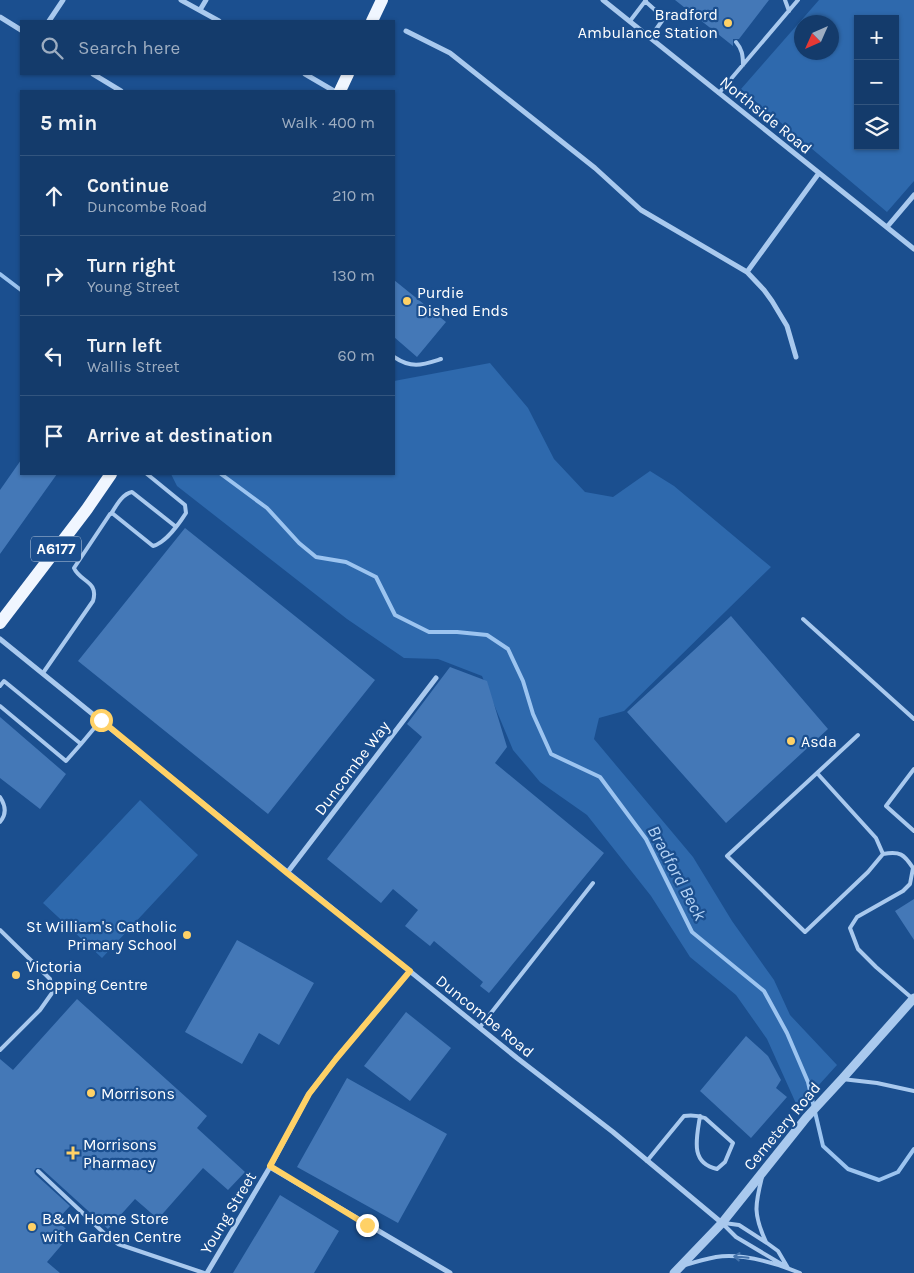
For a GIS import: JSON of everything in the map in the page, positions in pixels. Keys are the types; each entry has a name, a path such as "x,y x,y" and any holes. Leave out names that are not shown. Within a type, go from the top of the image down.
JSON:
{"main road":[{"path":"372,20 382,0"},
{"path":"340,90 348,75"},
{"name":"A6177","path":"0,623 87,509 110,475"}],"street":[{"path":"50,20 62,0"},
{"path":"182,0 217,20"},
{"path":"200,10 206,0"},
{"name":"Northside Road","path":"603,0 914,249"},
{"path":"0,17 20,29"},
{"path":"406,32 450,53 595,168 641,210 747,272 772,301 787,326 796,358"},
{"path":"94,75 119,90"},
{"path":"307,75 332,90"},
{"path":"747,272 819,173"},
{"path":"887,227 914,195"},
{"name":"Duncombe Road","path":"0,639 517,1058 613,1132 722,1223"},
{"name":"Duncombe Way","path":"287,873 436,678"},
{"name":"Young Street","path":"206,1273 270,1166 309,1094 410,971"},
{"name":"Cemetery Road","path":"677,1270 722,1223 820,1101 914,999"},
{"path":"270,1166 450,1273"}],"lane":[{"path":"786,0 789,11"},
{"path":"719,93 798,0"},
{"path":"630,21 646,1 664,18 650,38"},
{"path":"736,42 741,48 744,64"},
{"path":"395,358 407,365 417,365 441,358"},
{"path":"111,514 153,546 160,543 186,513 185,505 148,475"},
{"path":"43,673 93,601 95,595 92,586 74,568 127,493 132,492 175,526"},
{"path":"803,619 914,719"},
{"path":"0,686 4,681 81,744"},
{"path":"0,706 66,761 101,720"},
{"path":"858,735 727,856 805,932 868,872 883,854 896,852 906,857 913,868 910,884 892,898 857,917 850,928 858,949 914,999"},
{"path":"914,769 886,806 914,831"},
{"path":"817,773 876,838 883,854"},
{"path":"0,796 6,811 0,822"},
{"path":"480,1027 593,883"},
{"path":"0,930 50,980 52,993 40,1010 0,1050"},
{"path":"842,1079 914,1090"},
{"path":"646,1161 684,1116 694,1114 700,1116 705,1118 733,1143 725,1162 717,1169 709,1167 697,1154 696,1143 700,1116"},
{"path":"38,1171 118,1244 206,1273"},
{"path":"763,1172 755,1211 767,1243"},
{"path":"722,1223 739,1225 767,1243 778,1251 788,1268"},
{"path":"722,1223 736,1238 800,1273"},
{"path":"677,1270 716,1257 741,1256 788,1268"}],"shaded area":[{"path":"819,0 914,0 914,181 887,212 741,89 794,29 794,60 839,60 839,15 806,15"},
{"path":"490,363 528,408 554,459 585,492 613,497 650,471 674,486 771,567 624,711 599,718 594,739 693,857 732,921 774,980 790,1015 837,1065 798,1108 767,1039 736,995 690,957 651,896 587,815 540,782 513,750 482,676 438,659 404,658 347,619 177,486 172,475 395,475 395,381"},
{"path":"140,800 198,855 102,958 43,903"}],"building":[{"name":"Bradford Ambulance Station","path":"675,0 769,0 739,39 733,39 733,46"},
{"name":"Purdie Dished Ends","path":"395,281 446,322 417,357 395,338"},
{"path":"20,461 20,475 56,475 0,554 0,490"},
{"path":"185,528 375,680 268,814 78,661"},
{"path":"731,616 828,729 726,823 627,712"},
{"path":"450,667 487,681 507,747 495,763 604,853 489,993 480,986 483,982 434,941 430,946 405,926 418,910 393,889 381,903 327,859 422,737 407,724"},
{"path":"0,717 66,774 40,809 0,778"},
{"path":"914,899 914,940 895,911"},
{"path":"237,940 314,983 279,1045 259,1033 242,1064 185,1032"},
{"name":"Morrisons","path":"77,999 207,1116 197,1128 245,1172 228,1190 203,1168 158,1219 135,1199 108,1229 41,1168 36,1168 35,1174 70,1206 57,1220 71,1234 47,1262 60,1273 0,1273 0,1059 13,1070"},
{"path":"406,1012 451,1048 410,1101 364,1066"},
{"path":"746,1036 768,1056 781,1080 776,1088 787,1097 751,1138 700,1091"},
{"path":"347,1078 447,1134 398,1223 297,1167"},
{"path":"280,1195 339,1231 314,1273 233,1273"}],"waterway":[{"name":"Bradford Beck","path":"0,274 20,289"},
{"name":"Bradford Beck","path":"222,475 267,508 299,543 316,557 346,562 376,577 395,615 429,632 487,635 508,649 523,681 533,714 551,754 600,777 646,839 692,932 764,991 787,1033 808,1082 823,1146 848,1169 879,1180 898,1172 914,1149"}],"place":[{"name":"Bradford Ambulance Station","path":"728,23"},
{"name":"Purdie Dished Ends","path":"407,301"},
{"name":"Asda","path":"791,741"},
{"name":"St William's Catholic Primary School","path":"187,935"},
{"name":"Victoria Shopping Centre","path":"16,975"},
{"name":"Morrisons","path":"91,1093"},
{"name":"Morrisons Pharmacy","path":"73,1153"},
{"name":"B&M Home Store with Garden Centre","path":"32,1227"}],"route":[{"path":"101,720 410,971 309,1094 270,1166 367,1225"}]}
